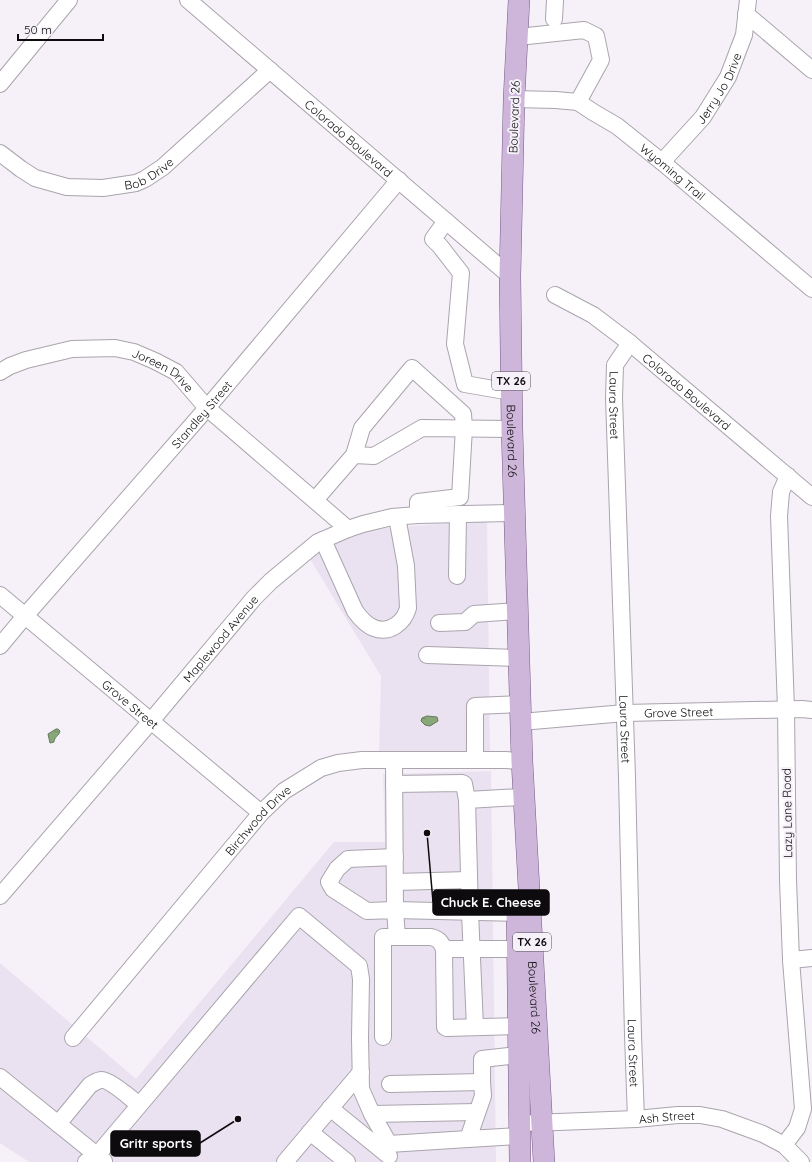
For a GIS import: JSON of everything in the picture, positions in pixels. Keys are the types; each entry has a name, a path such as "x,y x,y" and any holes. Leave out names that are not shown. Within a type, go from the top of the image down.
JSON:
{"main road":[{"name":"Boulevard 26","path":"519,0 514,100 510,276 511,392 522,761 544,1162"},
{"name":"Boulevard 26","path":"520,1162 516,854 522,761"}],"street":[{"path":"0,84 69,0"},
{"name":"Colorado Boulevard","path":"188,0 510,276"},
{"path":"554,19 555,0"},
{"path":"747,7 812,70"},
{"name":"Jerry Jo Drive","path":"662,162 703,117 728,77 744,35 747,7"},
{"path":"518,37 584,30 596,36 601,60 578,102"},
{"name":"Bob Drive","path":"0,153 35,178 67,186 103,188 136,183 163,167 270,70"},
{"name":"Wyoming Trail","path":"514,100 556,100 578,102 617,126 662,162 812,289"},
{"name":"Standley Street","path":"0,646 207,408 399,180"},
{"path":"446,221 433,239 461,274 455,344 465,384 511,392"},
{"name":"Colorado Boulevard","path":"555,295 593,315 630,343 812,497"},
{"name":"Laura Street","path":"630,343 615,365 614,398 628,793 636,1119"},
{"name":"Joreen Drive","path":"0,372 10,366 26,360 72,349 115,348 134,352 155,361 176,372 207,408 348,529"},
{"path":"315,500 354,455 362,428 412,368 463,414 464,428 460,497 418,502 418,514"},
{"path":"354,455 374,456 422,428 512,429"},
{"name":"Lazy Lane Road","path":"784,1145 798,1128 803,1109 791,960 788,880 786,709 779,516 781,492 788,476"},
{"name":"Maplewood Avenue","path":"0,896 151,721 254,598 270,581 318,542 363,524 397,517 418,514 514,513"},
{"path":"457,576 458,514"},
{"path":"323,540 355,611 360,618 374,628 383,630 389,629 403,620 408,608 406,566 397,517"},
{"name":"Grove Street","path":"0,595 261,813"},
{"path":"439,623 465,622 474,614 518,611"},
{"path":"427,656 519,658"},
{"name":"Grove Street","path":"475,760 474,706 521,713 625,713 786,709 812,710"},
{"name":"Birchwood Drive","path":"73,1038 261,813 284,791 321,768 338,763 362,760 522,761"},
{"path":"394,760 395,910 397,938"},
{"path":"394,784 464,784 467,800 475,1027"},
{"path":"467,800 520,797"},
{"path":"395,857 348,859 337,869 329,882 333,889 367,911 395,910 517,913"},
{"path":"395,882 469,880"},
{"path":"0,1077 58,1124 96,1160 139,1105 299,916 359,966 361,979 361,1089 389,1154"},
{"path":"383,1037 383,938 431,937 438,939 442,943 444,949 445,1027 518,1026"},
{"path":"444,949 517,949"},
{"path":"791,960 812,958"},
{"path":"468,1139 483,1096 482,1060 518,1055"},
{"path":"289,1160 310,1132 360,1072"},
{"path":"58,1124 90,1085 96,1081 109,1081 139,1105"},
{"path":"390,1084 482,1082"},
{"path":"330,1108 389,1154"},
{"path":"372,1114 477,1112"},
{"name":"Ash Street","path":"389,1154 519,1129 542,1122 700,1115 722,1119 763,1134 784,1145 801,1162"},
{"path":"310,1132 347,1162"}],"shaded area":[{"path":"487,520 490,753 379,756 381,676 310,559 340,540 374,529"},
{"path":"491,771 496,1162 29,1162 0,1143 0,963 136,1079 334,842 385,842 383,774"}],"water":[{"path":"427,716 437,717 438,721 430,726 425,725 421,721 422,718"},
{"path":"56,729 60,731 54,742 50,743 48,734"}],"place":[{"name":"Chuck E. Cheese","path":"427,833"},
{"name":"Gritr sports","path":"238,1119"}]}
